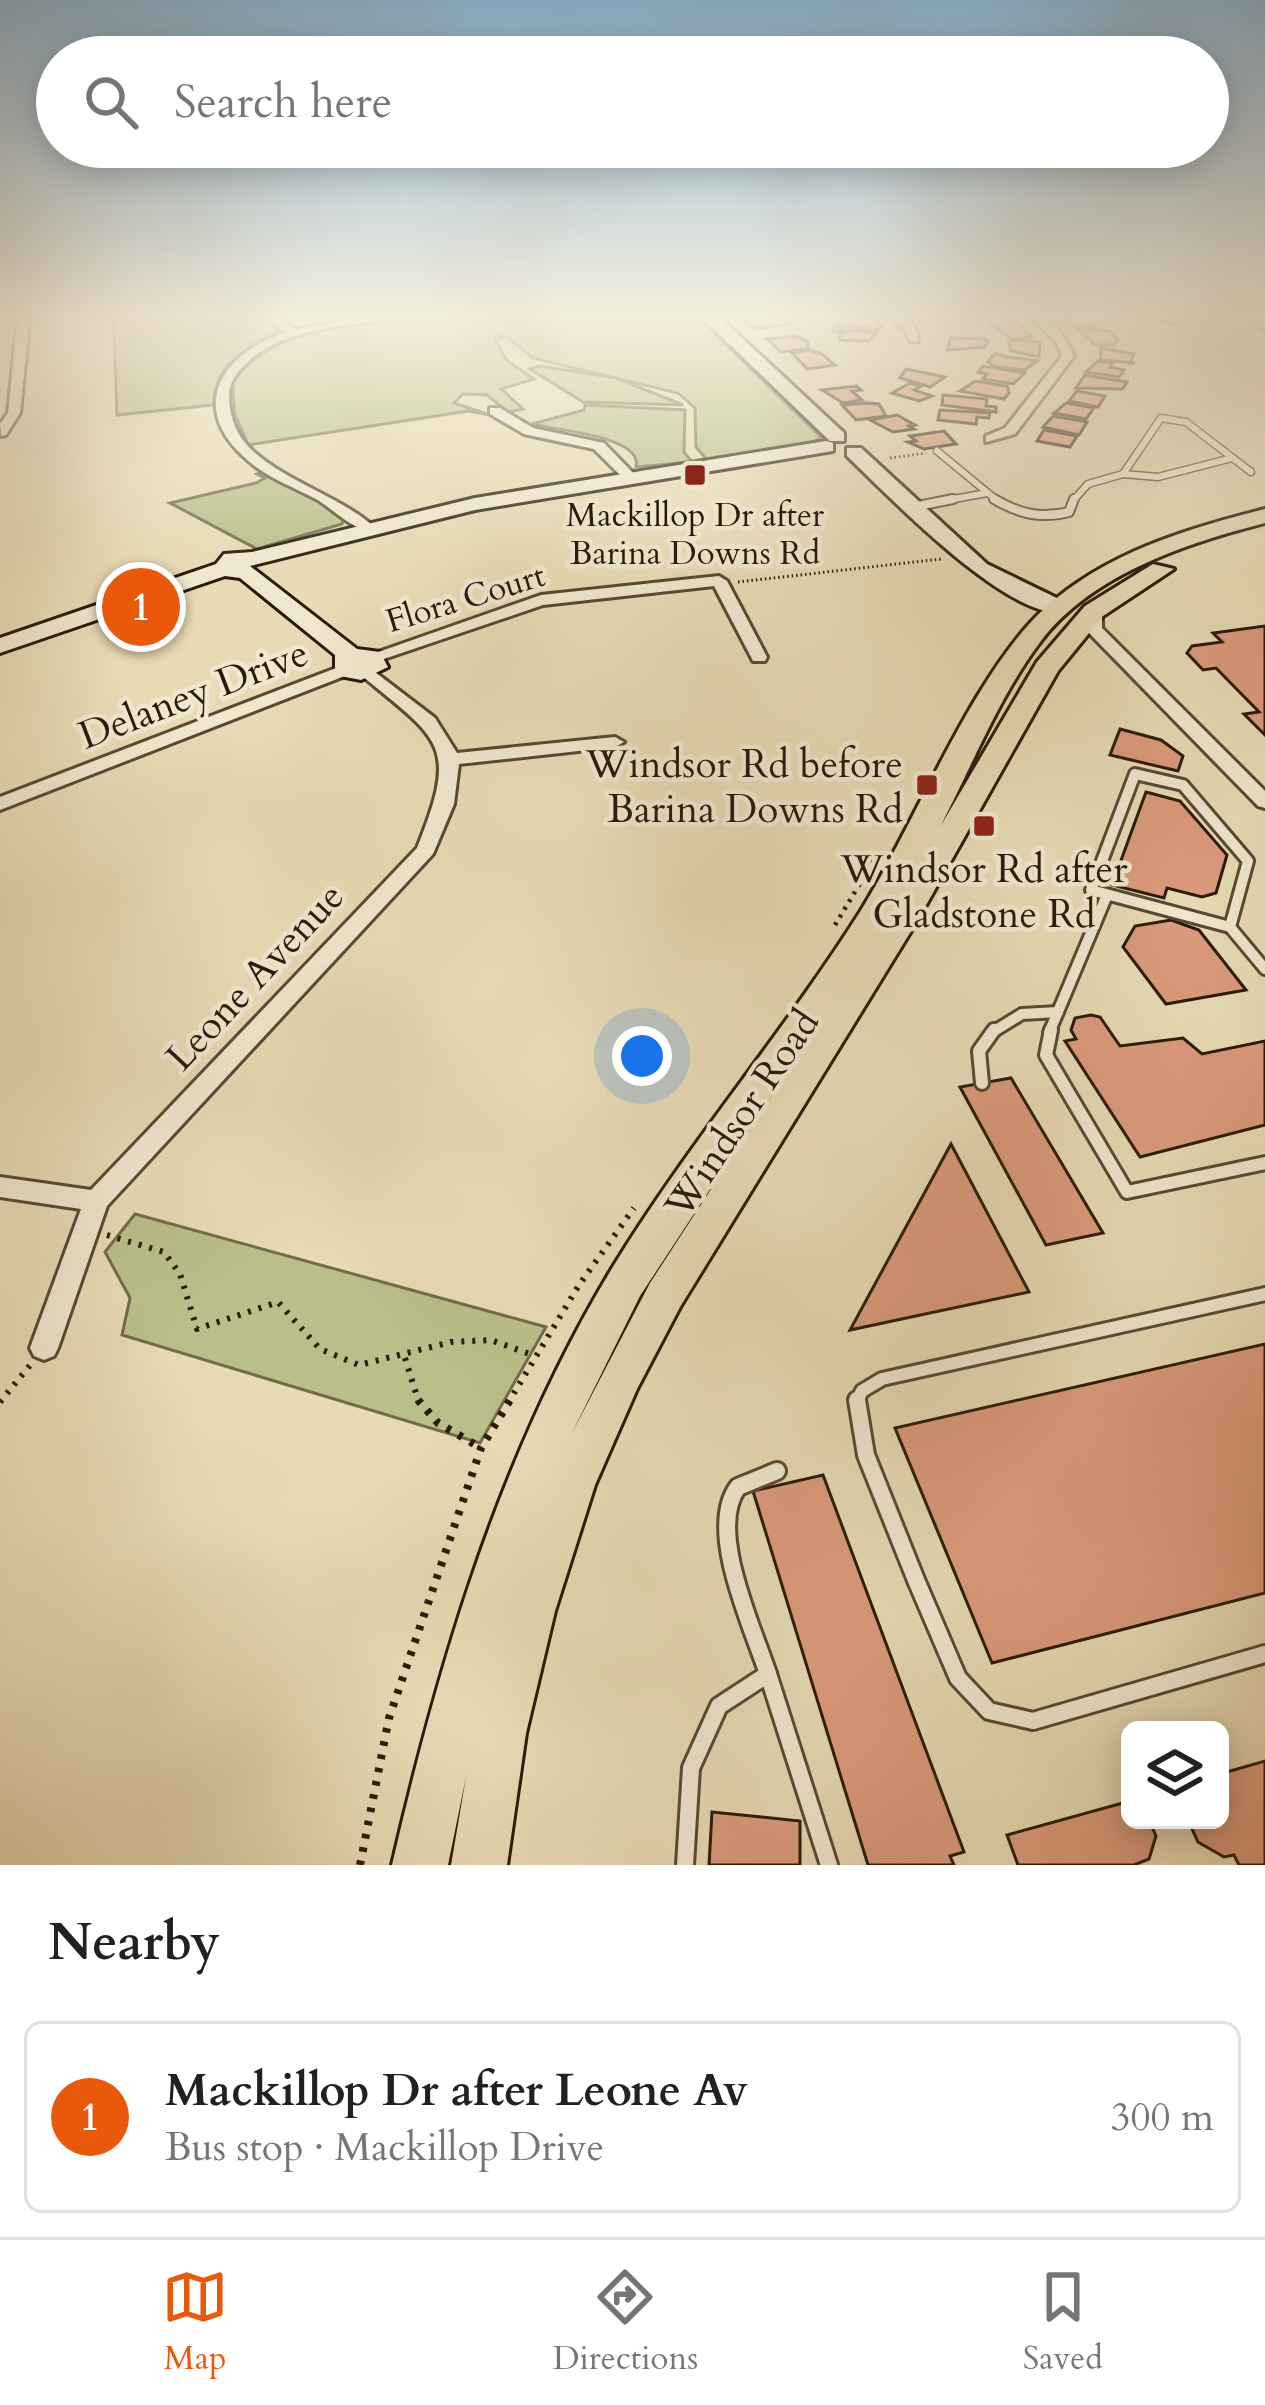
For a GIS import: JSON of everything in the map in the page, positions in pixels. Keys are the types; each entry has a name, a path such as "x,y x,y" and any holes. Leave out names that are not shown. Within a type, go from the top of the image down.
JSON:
{"main road":[{"path":"793,400 839,446 1001,584 1075,609"},
{"path":"0,646 366,526 839,446"},
{"name":"Windsor Road","path":"420,1865 449,1725 486,1596 572,1380 626,1281 874,914 1010,669 1129,563 1265,516"},
{"name":"Windsor Road","path":"479,1865 500,1733 530,1611 572,1485 618,1382 665,1295 900,923 1075,609 1186,558 1265,532"},
{"path":"241,566 359,664"}],"street":[{"path":"1,432 14,413 15,400"},
{"path":"221,400 227,429 240,452 333,498 366,526"},
{"path":"991,440 1010,431 1034,400"},
{"path":"495,411 529,431 599,446 631,478"},
{"path":"718,581 759,658"},
{"name":"Flora Court","path":"359,664 541,600 718,581"},
{"path":"1075,609 1265,802"},
{"path":"359,664 429,722 452,759 615,742"},
{"name":"Delaney Drive","path":"0,804 359,664"},
{"name":"Leone Avenue","path":"44,1348 96,1201 426,850 444,804 452,759"},
{"path":"0,1187 96,1201"}],"lane":[{"path":"1123,474 1161,418 1186,422 1251,472"},
{"path":"937,452 1013,511 1051,517 1069,512 1073,492 1083,484 1123,474 1150,478 1232,458"},
{"path":"913,507 987,493"},
{"path":"1230,927 1248,861 1183,785 1135,774 1090,890 1230,927 1265,969"},
{"path":"1107,895 1046,1041 1051,1070 1127,1192 1265,1163"},
{"path":"982,1083 979,1052 998,1025 1030,1012 1058,1012"},
{"path":"1265,1294 882,1378 862,1390 855,1406 866,1450 958,1678 972,1701 988,1712 1007,1720 1033,1720 1265,1654"},
{"path":"776,1471 752,1476 731,1495 724,1526 829,1865"},
{"path":"685,1865 691,1768 719,1706 768,1673"}],"path":[{"path":"718,581 754,582 965,556"},
{"path":"85,1234 130,1237 171,1258 182,1268 197,1328 227,1325 255,1306 278,1302 320,1349 359,1365 451,1342 491,1340 535,1356"},
{"path":"0,1402 44,1348"},
{"path":"404,1357 412,1400 443,1427 481,1448"}],"green space":[{"path":"116,400 215,400 214,405 117,415"},
{"path":"234,400 457,400 454,403 490,415 468,411 248,445"},
{"path":"493,400 513,400 523,409 508,412"},
{"path":"580,400 671,400 683,405"},
{"path":"686,400 783,400 821,437 810,444 707,460 696,447 695,408"},
{"path":"585,405 685,410 684,452 692,462 636,467 627,448 613,442 532,424 584,410"},
{"path":"257,474 305,490 345,518 342,524 257,549 170,503 256,483 265,478"},
{"path":"135,1214 546,1327 480,1443 122,1335 130,1298 105,1252"}],"building":[{"path":"942,400 987,400 986,406 996,407 996,412 942,405"},
{"path":"1070,400 1102,400 1098,407"},
{"path":"1066,403 1094,408 1086,419 1054,413"},
{"path":"879,404 886,416 856,420 842,405"},
{"path":"940,410 990,413 989,418 977,417 976,424 938,420"},
{"path":"897,415 915,425 909,426 914,429 893,432 870,420"},
{"path":"1053,416 1087,422 1079,435 1043,427"},
{"path":"1044,430 1077,436 1070,447 1037,441"},
{"path":"944,431 956,444 924,449 908,442 916,441 910,436"},
{"path":"1265,626 1265,735 1244,714 1259,712 1216,668 1203,670 1187,653 1192,646 1222,642 1213,633"},
{"path":"1120,729 1161,740 1183,756 1178,771 1110,755"},
{"path":"1146,792 1180,801 1227,855 1216,893 1202,897 1167,888 1164,898 1112,885"},
{"path":"1171,920 1199,930 1246,990 1166,1004 1123,947 1135,926"},
{"path":"1100,1017 1120,1046 1183,1038 1202,1054 1265,1041 1265,1125 1140,1157 1065,1041 1076,1039 1071,1030 1075,1018"},
{"path":"1011,1078 1103,1233 1046,1245 960,1087"},
{"path":"951,1144 1029,1292 850,1330"},
{"path":"1265,1344 1265,1593 992,1663 895,1428"},
{"path":"823,1475 964,1852 950,1856 954,1865 868,1865 753,1491"},
{"path":"1265,1761 1265,1865 1239,1865 1234,1855 1224,1857 1198,1842 1192,1829 1229,1829 1229,1771"},
{"path":"1121,1803 1121,1829 1153,1829 1156,1836 1149,1859 1134,1865 1018,1865 1007,1835"},
{"path":"712,1812 800,1821 800,1865 709,1865"}],"place":[{"name":"Mackillop Dr after Barina Downs Rd","path":"695,475"},
{"name":"Mackillop Dr after Leone Av","path":"141,607"},
{"name":"Windsor Rd before Barina Downs Rd","path":"927,785"},
{"name":"Windsor Rd after Gladstone Rd","path":"984,826"}]}
